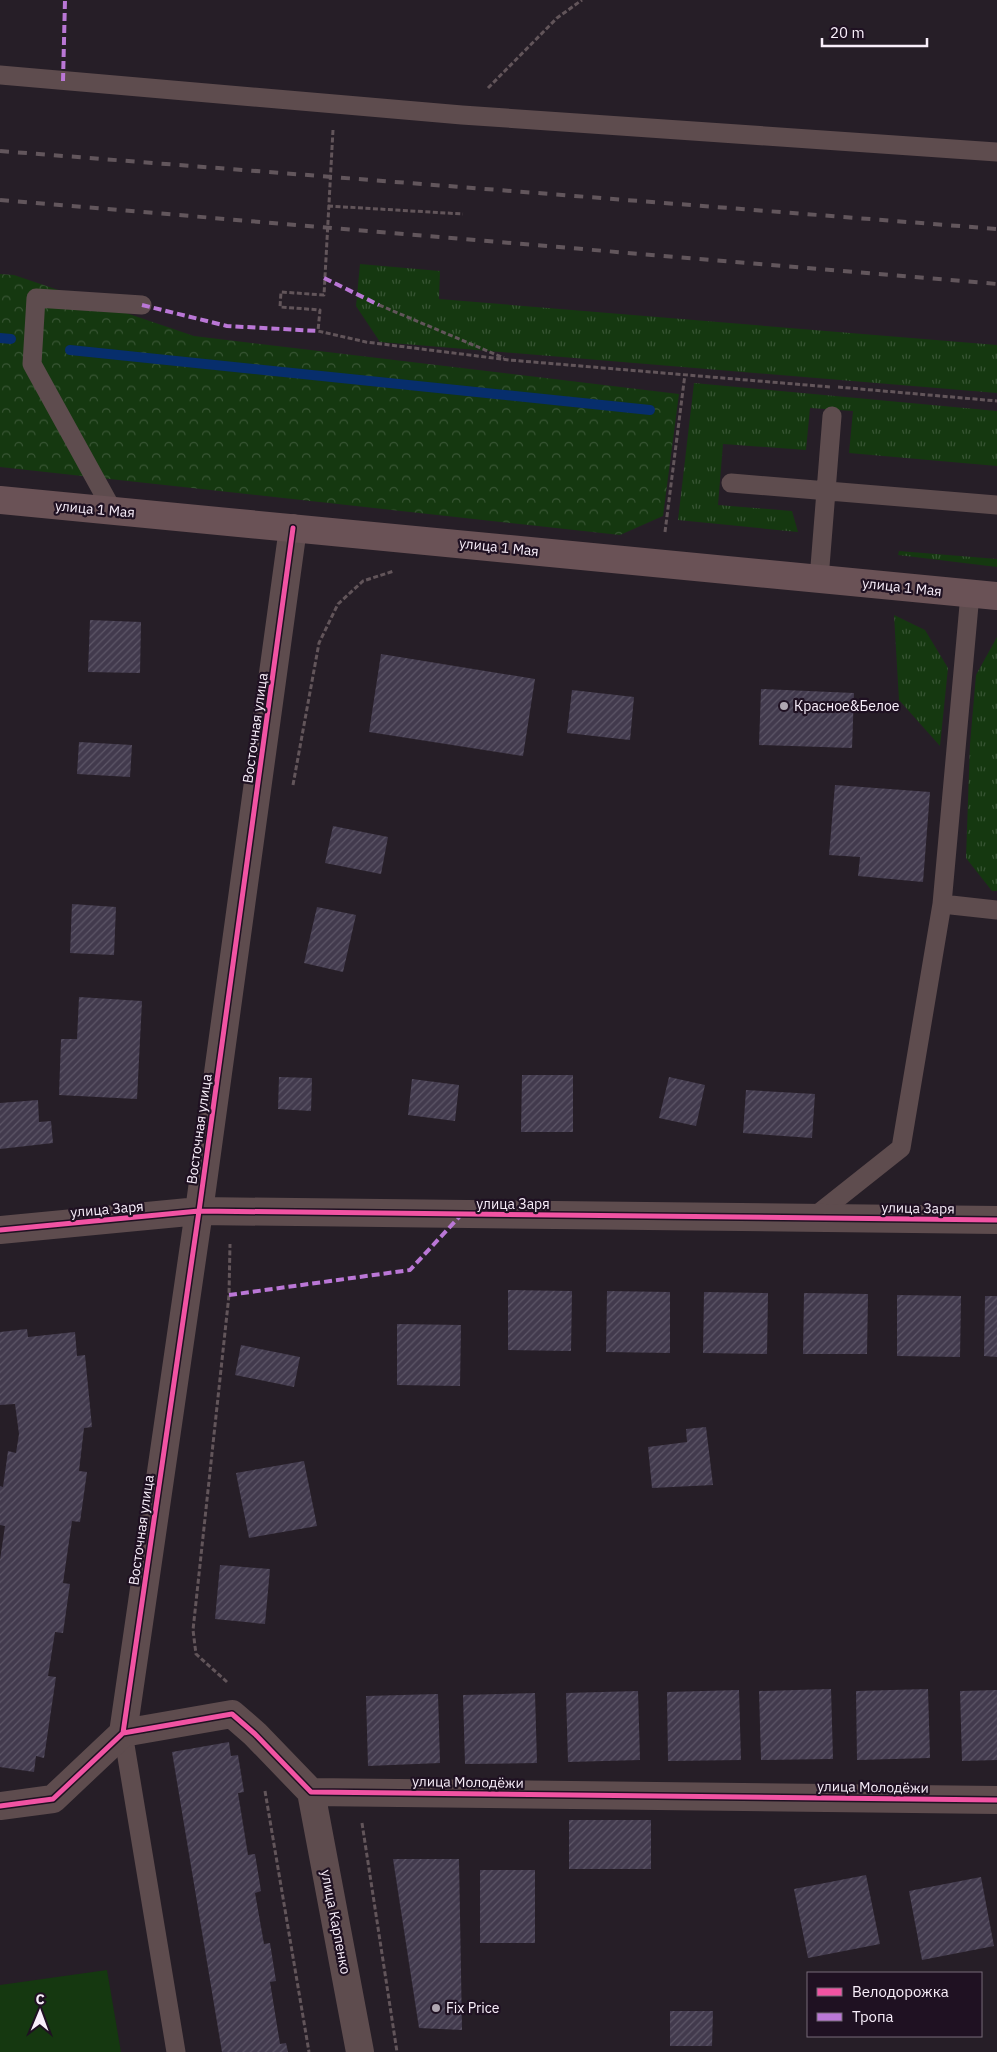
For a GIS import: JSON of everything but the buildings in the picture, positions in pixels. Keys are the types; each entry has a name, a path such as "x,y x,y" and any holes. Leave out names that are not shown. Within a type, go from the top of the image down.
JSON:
{"main road":[{"name":"улица 1 Мая","path":"0,500 997,596"}],"street":[{"name":"Восточная улица","path":"123,1733 199,1211 293,528"},
{"name":"улица Заря","path":"0,1230 199,1211 997,1220"},
{"path":"0,1806 54,1799 123,1733 232,1714 255,1734 311,1792"},
{"name":"улица Молодёжи","path":"311,1792 997,1800"},
{"name":"улица Карпенко","path":"311,1792 360,2052"}],"lane":[{"path":"0,75 462,115 997,152"},
{"path":"113,511 32,364 36,298 142,305"},
{"path":"819,579 832,416"},
{"path":"731,483 997,505"},
{"path":"814,1217 901,1148 942,904 970,594"},
{"path":"942,904 997,910"},
{"path":"123,1733 176,2052"}],"path":[{"path":"462,115 557,18 582,0"},
{"path":"332,151 324,295 281,292 280,307 320,310 318,331 366,342 509,360 685,374 665,533"},
{"path":"328,206 463,214"},
{"path":"378,305 509,360"},
{"path":"292,790 299,740 319,643 338,604 363,581 403,568"},
{"path":"193,1630 229,1295 230,1212"},
{"path":"263,1782 309,2052"}],"green space":[{"path":"360,264 440,271 439,299 997,345 997,393 380,342 356,306"},
{"path":"0,274 14,275 194,336 679,394 663,516 620,535 0,467"},
{"path":"694,383 997,411 997,466 849,453 853,411 810,408 806,450 723,444 718,505 792,511 798,532 678,520"},
{"path":"899,551 997,559 997,567 898,555"},
{"path":"894,615 925,630 948,668 940,746 899,700"},
{"path":"997,637 997,891 992,891 966,858 970,744 976,675"},
{"path":"107,1970 121,2052 0,2052 0,1985"}],"waterway":[{"path":"0,338 11,339"},
{"path":"70,350 650,410"}],"railway":[{"path":"0,151 997,229"},
{"path":"0,200 997,284"}],"marked path":[{"path":"63,81 65,0"},
{"path":"324,278 379,305"},
{"path":"142,305 227,326 318,331"},
{"path":"229,1295 410,1270 461,1215"}],"cycle path":[{"path":"123,1733 199,1211 293,528"},
{"path":"0,1230 199,1211 997,1220"},
{"path":"0,1806 53,1799 123,1733 232,1714 255,1734 311,1792 997,1800"}],"place":[{"name":"Красное&Белое","path":"784,706"},
{"name":"Fix Price","path":"436,2008"}]}
